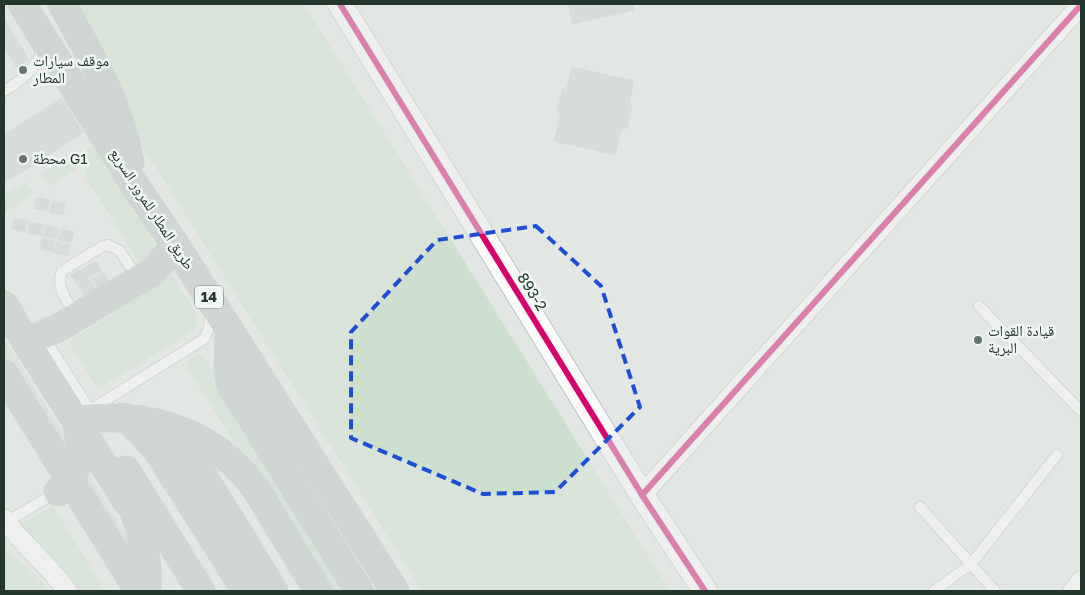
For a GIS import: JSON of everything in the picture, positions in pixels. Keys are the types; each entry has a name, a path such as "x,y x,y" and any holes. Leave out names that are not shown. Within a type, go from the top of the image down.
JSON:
{"highway":[{"name":"طريق المطار للمرور السريع","path":"22,4 134,184 175,244 394,591"},
{"path":"62,4 100,72 126,139 134,184"},
{"path":"23,333 77,317 139,280 160,264 175,244"},
{"path":"4,305 23,333 87,416 202,591"},
{"path":"229,329 228,373 231,385 359,591"},
{"path":"4,374 119,591"},
{"path":"4,402 139,591"},
{"path":"87,416 123,417 166,425 190,435 213,448 251,482 318,591"},
{"path":"64,486 77,467 87,416"},
{"path":"87,416 131,508 141,534 146,557 147,591"},
{"path":"123,417 140,431 157,450 246,591"},
{"path":"166,425 186,448 274,591"},
{"path":"131,508 181,591"}],"street":[{"name":"893-2","path":"340,4 642,495 705,591"},
{"path":"642,495 1081,6"},
{"path":"5,520 19,538 50,569 67,591"},
{"path":"1073,591 1081,581"}],"lane":[{"path":"4,91 20,82 33,68 43,47 43,37"},
{"path":"77,317 61,290 60,276 62,271 103,246 112,246 119,250 139,280"},
{"path":"87,416 204,339 209,328 210,300"},
{"path":"979,306 1081,411"},
{"path":"934,591 971,564 1057,455"},
{"path":"5,520 64,486"},
{"path":"920,507 995,591"}],"highlighted area":[{"path":"536,226 601,286 640,407 555,492 483,494 351,438 351,332 437,240"}],"green space":[{"path":"53,4 304,4 670,591 422,591"},
{"path":"97,142 153,236 153,252 140,264 85,176 87,148"},
{"path":"79,150 78,168 49,186 41,174"},
{"path":"27,182 34,194 4,213 4,196"},
{"path":"172,275 198,317 193,331 98,389 68,342"},
{"path":"4,339 70,445 65,457 4,356"},
{"path":"196,354 202,355 206,360 315,533 345,591 328,591 188,369 188,359"},
{"path":"238,371 241,373 377,591 368,591"},
{"path":"84,467 138,554 137,574 82,475"},
{"path":"53,506 105,591 80,591 60,565 17,526"},
{"path":"4,546 35,574 49,591 4,591"}],"building":[{"path":"568,4 633,4 634,10 573,24"},
{"path":"4,19 29,60 16,67 4,47"},
{"path":"572,67 634,81 627,129 622,128 615,155 554,141 561,112 557,112 562,89 566,90"},
{"name":"محطة G1","path":"62,98 83,133 4,183 4,135"},
{"path":"37,197 50,200 47,211 34,208"},
{"path":"52,201 65,204 63,215 49,212"},
{"path":"14,218 28,221 25,232 12,229"},
{"path":"30,222 44,225 41,236 28,233"},
{"path":"46,225 59,229 56,239 43,236"},
{"path":"61,229 74,232 71,243 58,240"},
{"path":"42,238 55,241 53,252 40,249"},
{"path":"57,242 70,245 68,256 54,253"},
{"path":"96,261 102,270 90,277 84,268"},
{"path":"83,268 89,278 77,285 71,275"},
{"path":"103,272 108,281 97,288 91,279"},
{"path":"90,279 95,289 84,296 78,286"}],"cycle path":[{"path":"340,4 642,495 705,591"},
{"path":"642,495 1081,5"}],"place":[{"name":"موقف سيارات المطار","path":"23,70"},
{"name":"محطة G1","path":"23,159"},
{"name":"قيادة القوات البرية","path":"978,340"}]}
